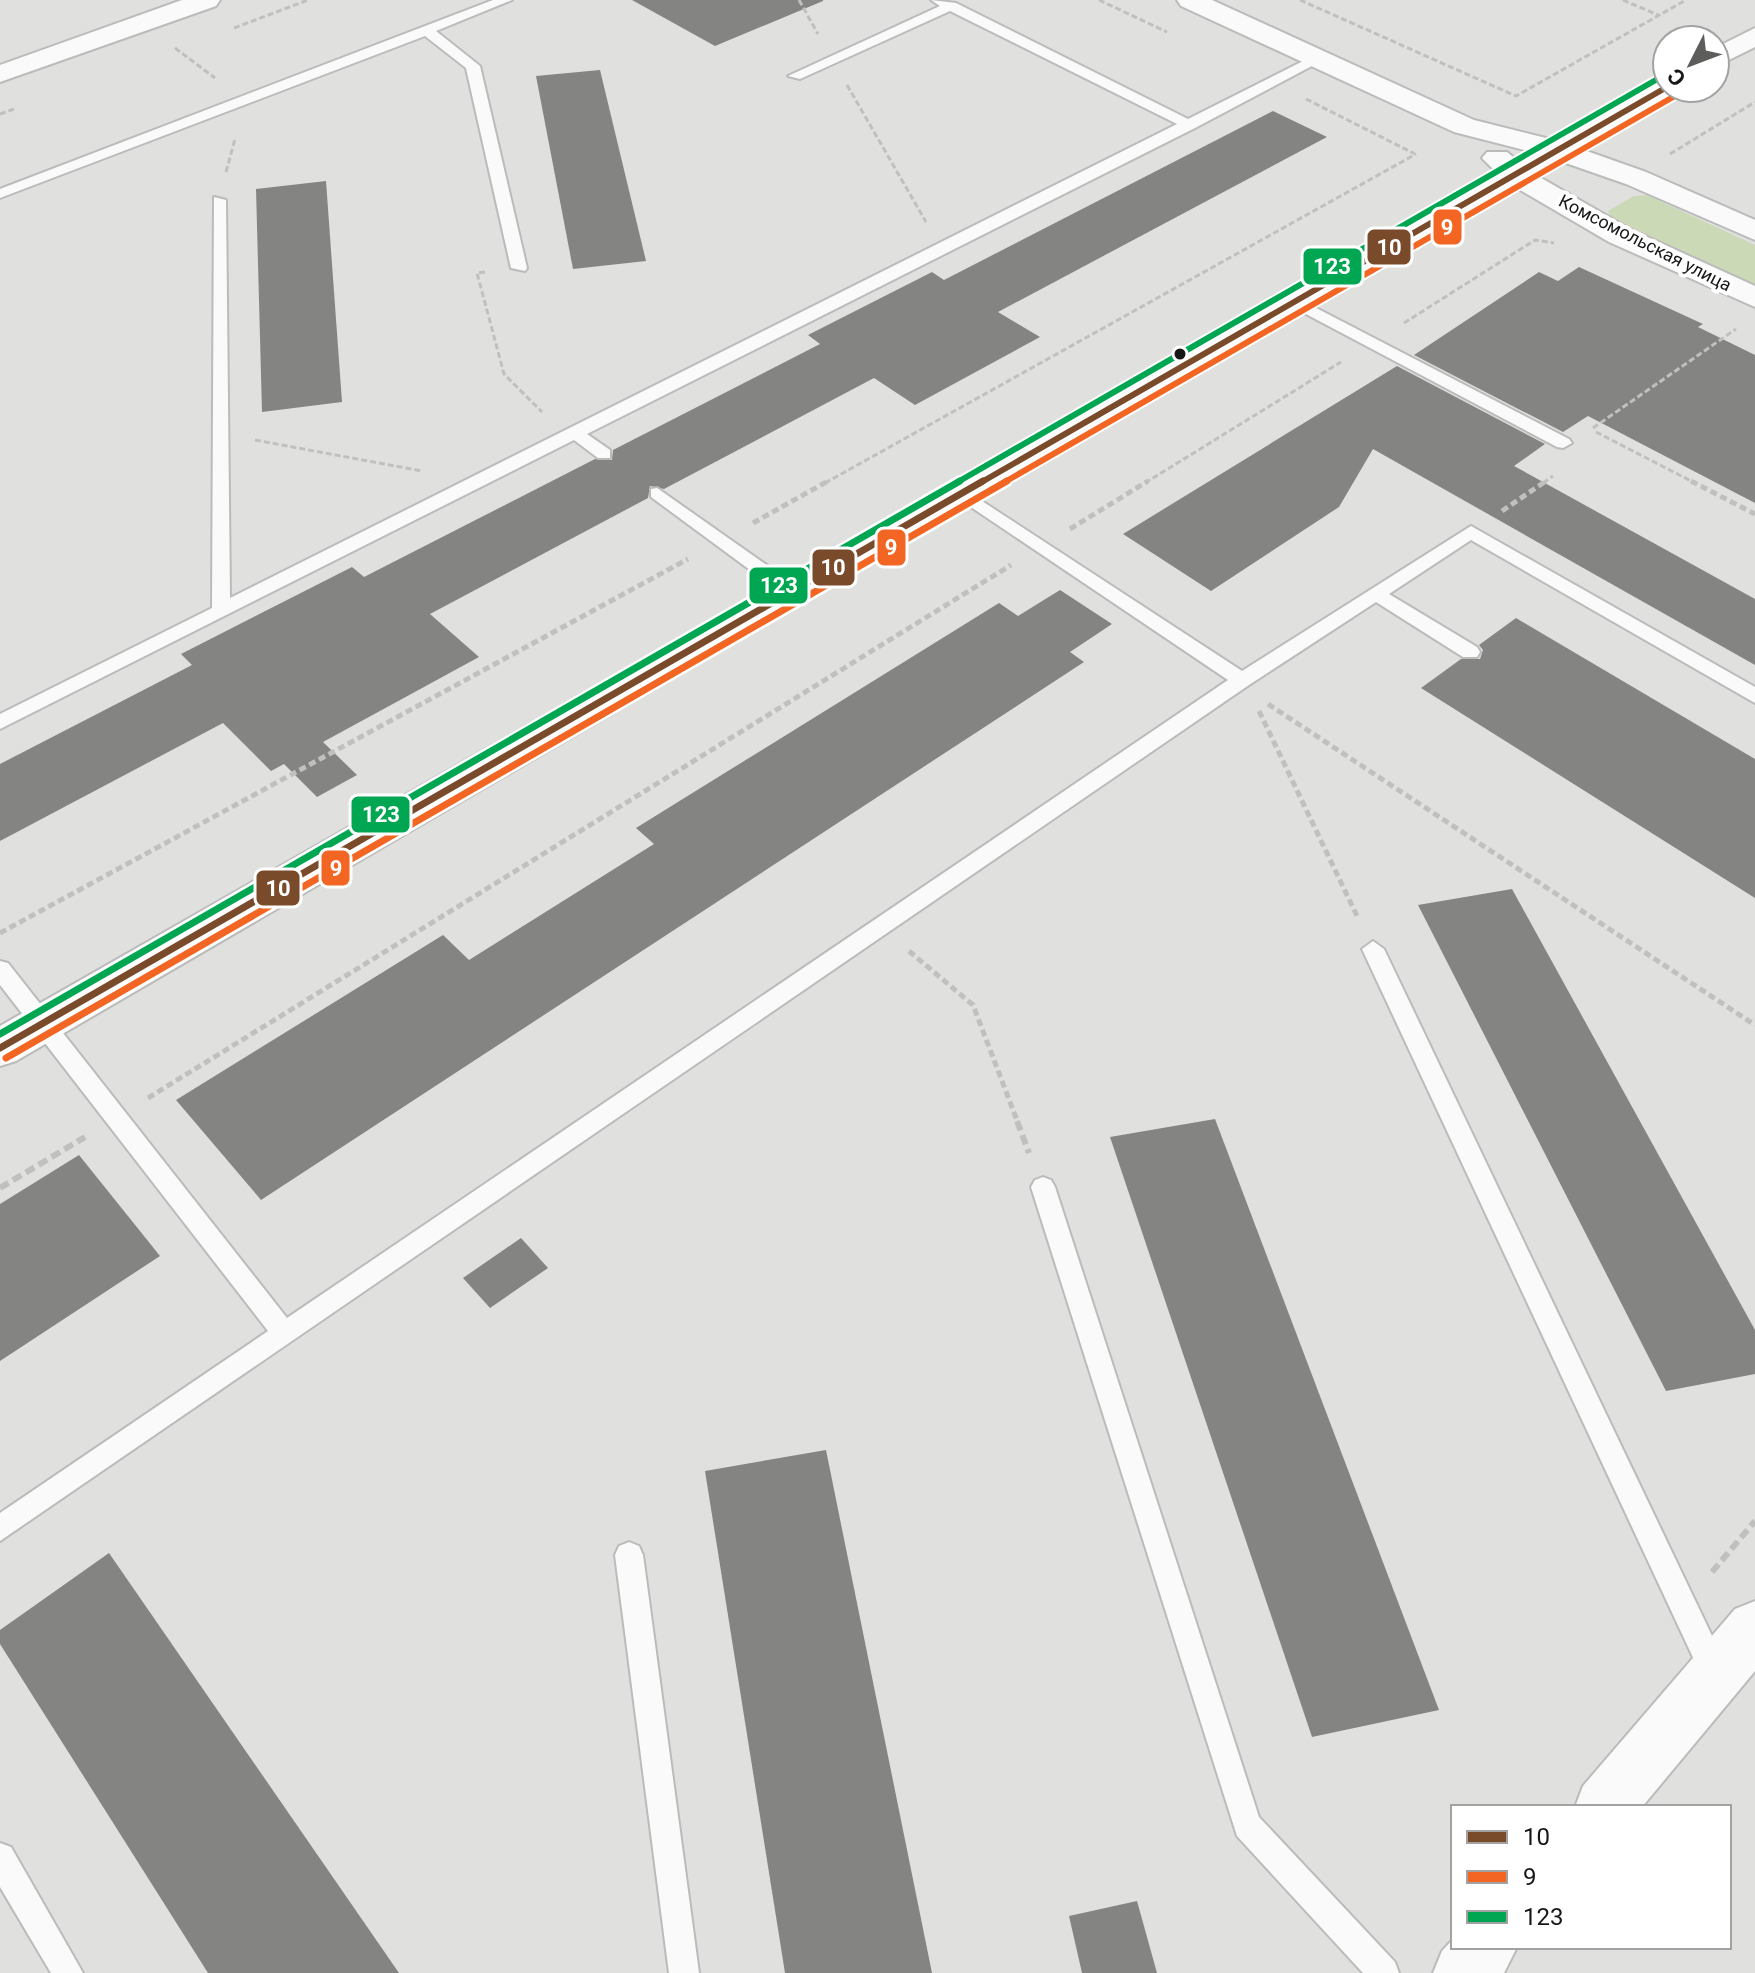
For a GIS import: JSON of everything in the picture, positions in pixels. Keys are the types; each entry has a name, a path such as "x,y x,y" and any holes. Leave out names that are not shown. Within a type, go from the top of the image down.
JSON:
{"main road":[{"path":"0,74 207,0"},
{"name":"Комсомольская улица","path":"1190,0 1464,126 1558,150 1636,178 1755,231"},
{"path":"1731,50 1755,36"},
{"path":"0,1048 1651,96"},
{"name":"Комсомольская улица","path":"1464,126 1514,174 1633,240 1749,311"},
{"path":"1606,1805 1755,1628"},
{"path":"1464,1973 1484,1949"}],"lane":[{"path":"0,194 505,0"},
{"path":"795,76 945,3 1190,125"},
{"path":"426,30 473,66 519,268"},
{"path":"0,722 1318,59"},
{"path":"219,200 221,612"},
{"path":"1293,301 1563,443"},
{"path":"577,434 604,454"},
{"path":"657,493 791,591"},
{"path":"962,493 1246,686"},
{"path":"0,1528 881,927 1246,686 1376,594 1471,532 1755,696"},
{"path":"1376,594 1470,652"},
{"path":"1373,949 1716,1675"},
{"path":"0,969 285,1334"},
{"path":"1043,1187 1247,1826 1384,1973"},
{"path":"629,1555 684,1973"},
{"path":"0,1858 68,1973"}],"path":[{"path":"799,0 942,250"},
{"path":"1300,0 1516,96 1686,0"},
{"path":"1623,0 1659,15"},
{"path":"142,24 245,99 219,200"},
{"path":"1660,163 1755,102"},
{"path":"0,1188 1535,240"},
{"path":"519,268 477,273 504,374 547,417 577,434"},
{"path":"1749,311 1592,430 1755,514"},
{"path":"220,433 433,473 467,489"},
{"path":"1471,532 1560,470 1563,443"},
{"path":"1246,686 1373,949"},
{"path":"1246,686 1755,1025"},
{"path":"881,927 973,1005 1043,1187"},
{"path":"1683,1606 1755,1521"}],"green space":[{"path":"1647,195 1755,245 1755,285 1611,218 1608,211 1634,196"}],"building":[{"path":"632,0 823,0 823,1 715,46"},
{"path":"600,70 646,261 573,269 536,76"},
{"path":"1273,111 1327,137 998,312 1040,337 915,405 874,378 664,489 650,486 648,498 430,614 479,657 323,742 357,775 317,797 284,764 271,771 223,723 0,841 0,764 192,665 181,654 352,567 364,577 595,459 612,460 613,450 820,344 808,335 932,272 944,280"},
{"path":"326,181 342,402 262,412 256,189"},
{"path":"1579,267 1703,324 1698,327 1755,355 1755,503 1588,416 1563,432 1414,355 1539,272 1558,281"},
{"path":"1397,366 1545,444 1514,466 1755,599 1755,665 1373,449 1339,507 1211,591 1123,534"},
{"path":"1060,590 1112,624 1070,652 1084,662 261,1200 176,1100 443,935 469,960 654,844 636,828 999,603 1018,616"},
{"path":"1516,618 1755,759 1755,898 1421,688 1461,659 1480,659 1483,650 1479,645"},
{"path":"1512,889 1755,1330 1755,1374 1666,1391 1418,905"},
{"path":"1215,1119 1439,1710 1312,1737 1110,1137"},
{"path":"79,1155 160,1256 0,1361 0,1204"},
{"path":"521,1238 548,1268 490,1308 463,1278"},
{"path":"826,1450 932,1973 785,1973 705,1471"},
{"path":"109,1553 399,1973 208,1973 0,1644 0,1630"},
{"path":"1137,1901 1157,1973 1082,1973 1069,1916"}],"transit line":[{"name":"123","path":"0,1034 1651,83"},
{"name":"10","path":"0,1048 1651,96"},
{"name":"9","path":"6,1058 1661,104"}]}
